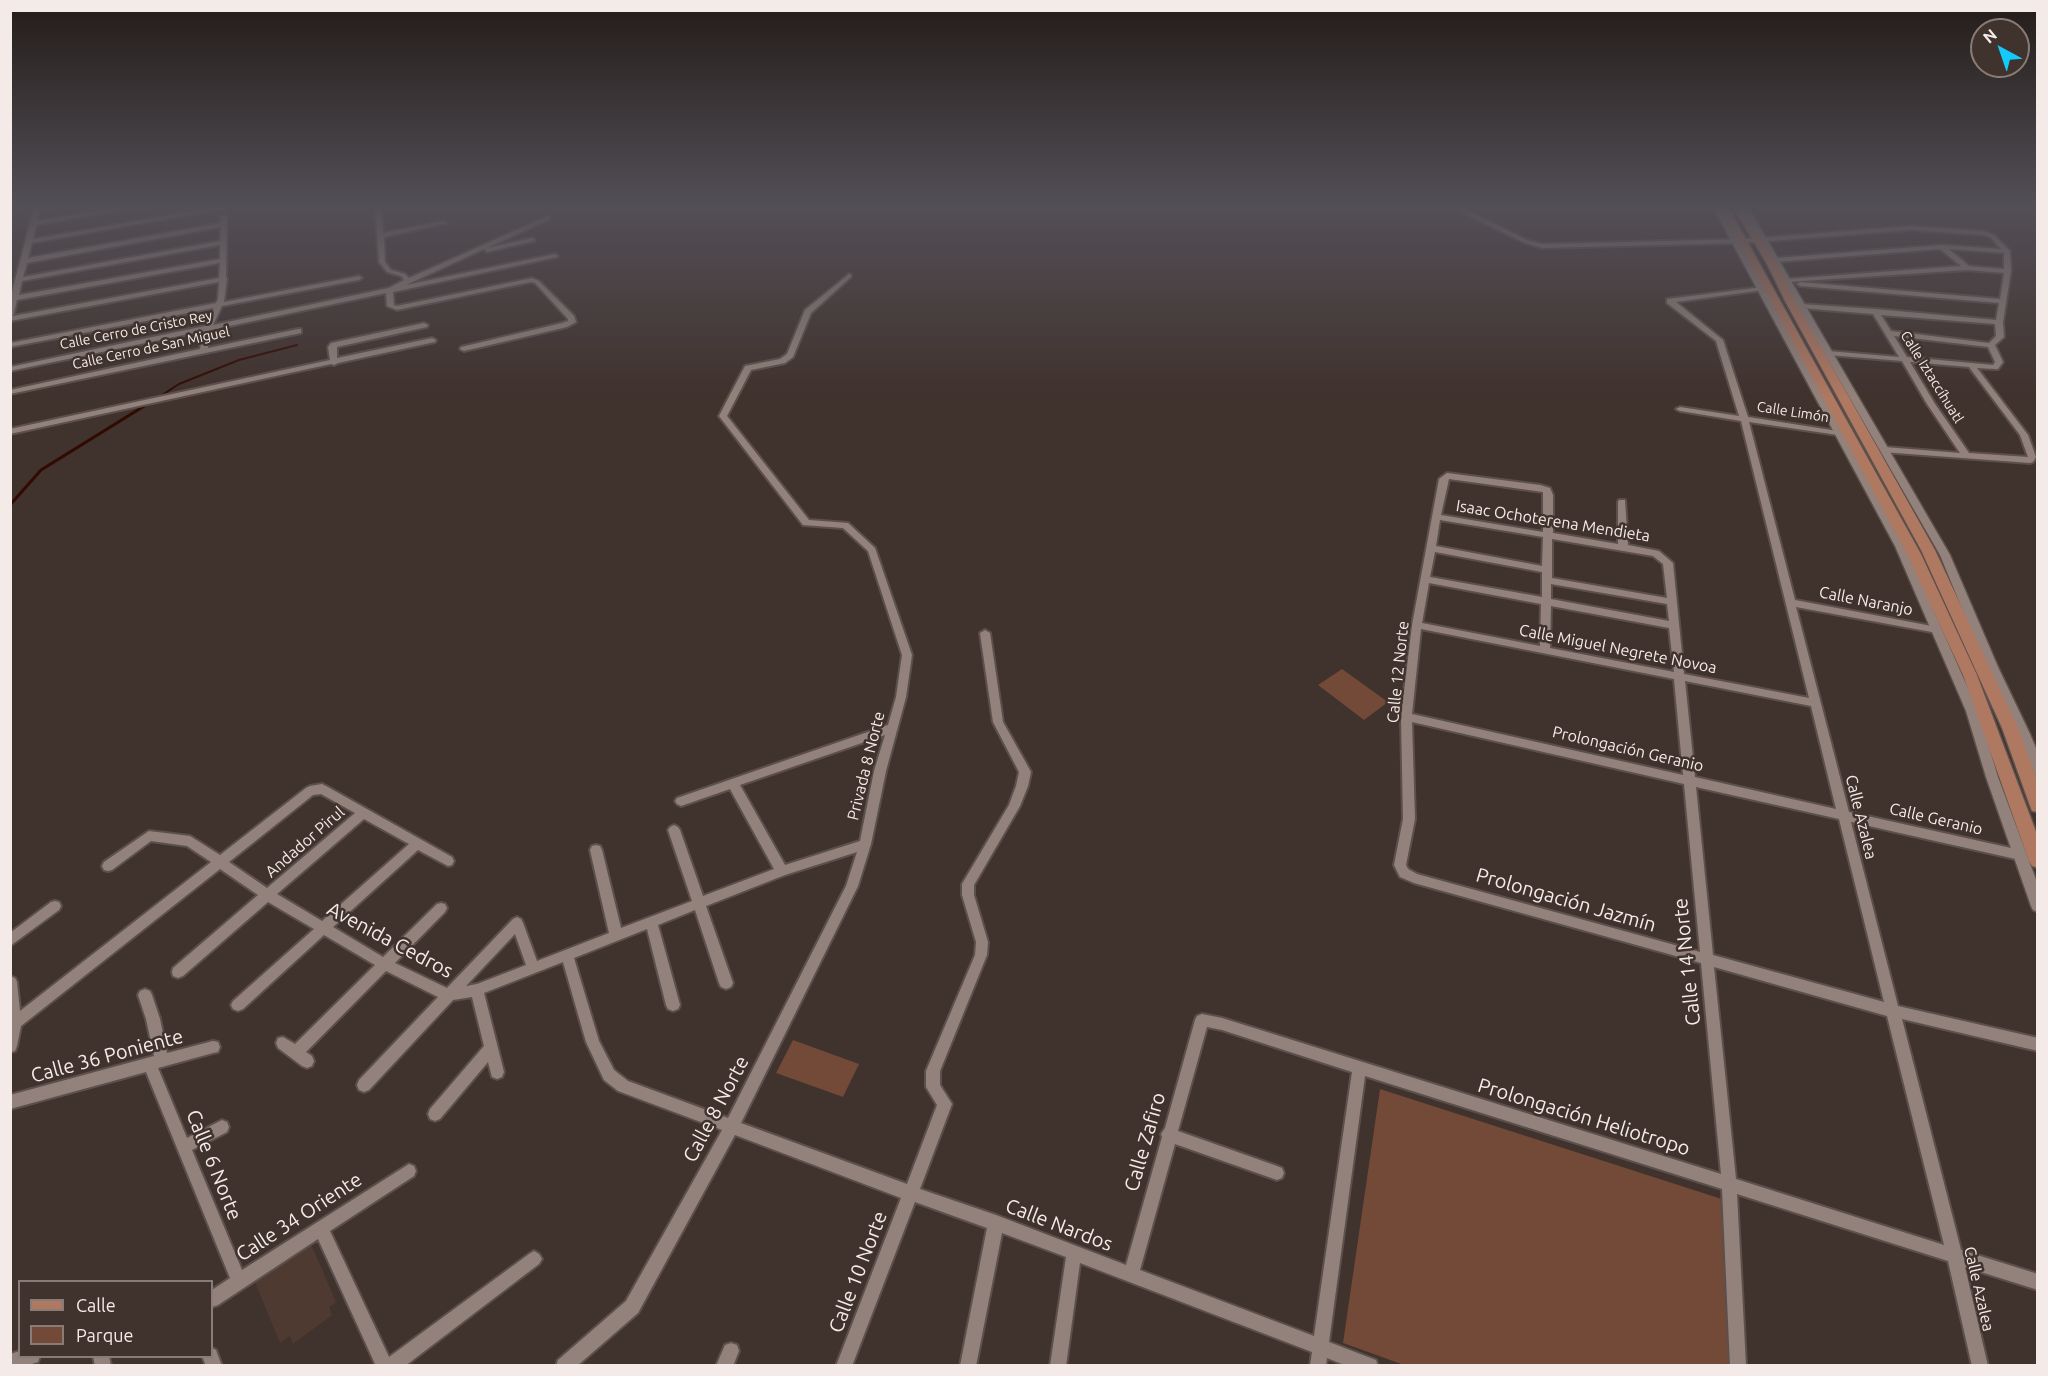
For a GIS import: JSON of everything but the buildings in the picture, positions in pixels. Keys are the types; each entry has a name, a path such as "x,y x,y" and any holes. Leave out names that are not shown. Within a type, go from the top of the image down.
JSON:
{"main road":[{"path":"1765,269 1896,517 1949,626 1970,675 2037,861"},
{"path":"1767,269 1884,468 1946,586 2010,728 2037,806"}],"street":[{"path":"23,269 10,317 224,279"},
{"path":"21,279 75,269"},
{"path":"16,298 174,269"},
{"path":"204,351 207,329 222,302 224,269"},
{"path":"388,269 403,275 408,281"},
{"path":"389,291 434,269"},
{"path":"389,291 492,269"},
{"path":"1757,269 1762,289 1900,546 1937,630 1972,711 1992,777 2037,906"},
{"path":"1781,269 1945,555 1992,667 2024,734 2037,771"},
{"path":"1789,282 1952,269"},
{"path":"1888,333 1991,345 2000,337 2001,301 2008,271 1984,269"},
{"name":"Privada 8 Norte","path":"849,276 808,312 790,355 782,361 748,368 723,416 806,523 845,525 872,550 907,655 901,697 865,844"},
{"path":"10,340 359,278"},
{"path":"389,291 392,306 397,308 532,280 537,282 571,318 572,322 564,325 464,349"},
{"path":"1789,282 2001,301"},
{"name":"Calle Azalea","path":"1762,289 1670,301 1719,340 1744,418 1980,1365"},
{"name":"Calle Cerro de Cristo Rey","path":"10,369 389,291"},
{"path":"10,345 222,302"},
{"path":"1801,306 1999,322"},
{"name":"Calle Iztaccíhuatl","path":"1875,311 1930,404 1967,456"},
{"path":"333,363 332,347 334,345 424,325"},
{"name":"Calle Cerro de San Miguel","path":"10,392 298,332"},
{"path":"10,432 432,340"},
{"path":"1828,353 1995,367 1999,362 1991,345"},
{"path":"1885,450 2017,461 2030,460 2032,457 2024,435 1972,366"},
{"name":"Calle Limón","path":"1680,409 1838,433"},
{"name":"Calle 12 Norte","path":"1404,873 1400,865 1409,819 1406,717 1417,625 1443,479 1447,476 1519,484 1546,490 1549,495 1548,535"},
{"path":"1622,502 1623,547"},
{"name":"Isaac Ochoterena Mendieta","path":"1437,517 1623,547 1656,553 1664,557"},
{"path":"1545,650 1548,535"},
{"path":"1431,548 1672,602"},
{"name":"Calle 14 Norte","path":"1664,557 1668,562 1729,1183 1738,1365"},
{"path":"1425,579 1674,625"},
{"name":"Calle Naranjo","path":"1789,602 1937,630"},
{"name":"Calle Miguel Negrete Novoa","path":"1417,625 1814,703"},
{"name":"Calle 10 Norte","path":"844,1365 945,1104 933,1087 933,1071 981,955 982,942 968,895 968,884 1014,806 1025,772 998,722 985,633"},
{"name":"Prolongación Geranio","path":"1406,717 1843,815"},
{"path":"681,801 892,728"},
{"path":"733,784 782,871"},
{"path":"15,1023 219,861 310,791 318,788 448,861"},
{"name":"Andador Pirul","path":"178,972 363,813"},
{"name":"Calle Geranio","path":"1843,815 2020,855"},
{"path":"675,830 726,983"},
{"name":"Avenida Cedros","path":"108,866 149,836 190,841 269,896 384,964 448,995 477,990 782,871 865,844"},
{"path":"238,1005 417,844"},
{"name":"Calle 8 Norte","path":"564,1365 632,1307 732,1126 852,886 865,844"},
{"path":"596,850 616,935"},
{"name":"Prolongación Jazmín","path":"1404,873 1893,1011 2037,1045"},
{"path":"10,941 55,906"},
{"path":"283,1043 301,1056 384,964 441,908"},
{"path":"651,922 673,1005"},
{"path":"364,1084 517,923 533,968"},
{"name":"Calle Nardos","path":"567,955 593,1042 609,1075 623,1086 996,1223 1370,1365"},
{"path":"10,982 15,1023 10,1046"},
{"path":"477,990 497,1072"},
{"name":"Calle 6 Norte","path":"145,996 153,1019 156,1063 184,1147 240,1281"},
{"name":"Prolongación Heliotropo","path":"1202,1020 1222,1024 1729,1183 2037,1282"},
{"name":"Calle Zafiro","path":"1131,1275 1168,1134 1202,1020"},
{"name":"Calle 36 Poniente","path":"10,1102 213,1047"},
{"path":"435,1114 490,1049"},
{"path":"1318,1365 1359,1068"},
{"path":"184,1147 222,1127"},
{"path":"1168,1134 1277,1173"},
{"name":"Calle 34 Oriente","path":"213,1298 409,1171"},
{"path":"968,1365 996,1223"},
{"path":"321,1228 385,1365"},
{"path":"1058,1365 1074,1254"},
{"path":"391,1365 534,1258"},
{"path":"10,1362 25,1358"}],"shaded area":[{"path":"311,1244 336,1302 329,1307 332,1315 293,1344 290,1336 280,1343 255,1282"}],"green space":[{"path":"1342,669 1388,702 1364,720 1318,685"},
{"path":"793,1040 859,1064 843,1097 776,1073"},
{"path":"1380,1089 1728,1201 1735,1365 1404,1365 1343,1343"}],"waterway":[{"path":"156,399 179,384 239,360 297,345"},
{"path":"10,505 41,470 149,403"}]}
